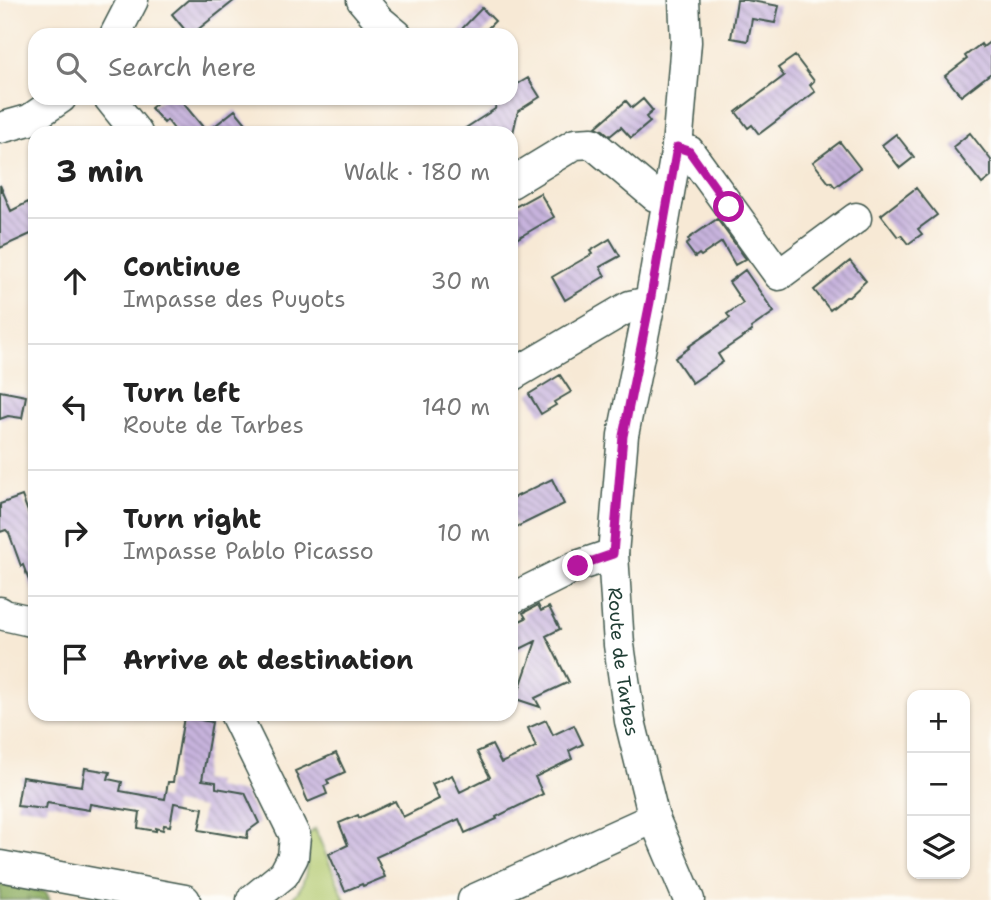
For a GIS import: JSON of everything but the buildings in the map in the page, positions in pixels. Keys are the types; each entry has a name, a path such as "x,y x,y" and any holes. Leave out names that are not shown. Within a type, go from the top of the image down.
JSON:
{"street":[{"path":"119,28 133,0"},
{"path":"362,0 389,28"},
{"name":"Route de Tarbes","path":"684,0 686,42 677,147 623,436 613,554 621,658 630,721 654,818 689,900"},
{"path":"0,128 29,120 51,105"},
{"path":"115,105 131,126"},
{"path":"518,179 575,144 592,143 655,196 668,199"},
{"path":"677,147 689,151 779,275 856,218"},
{"path":"518,372 630,306 650,302"},
{"path":"518,596 578,566 613,554"},
{"path":"0,612 28,620"},
{"path":"239,721 295,836 293,857 284,874 252,900"},
{"path":"473,900 654,818"},
{"path":"0,866 170,898"}],"green space":[{"path":"315,829 345,900 290,900 304,879 308,835"},
{"path":"0,883 46,892 50,900 0,900"}],"route":[{"path":"578,566 613,554 623,436 677,147 689,151 729,207"}]}
